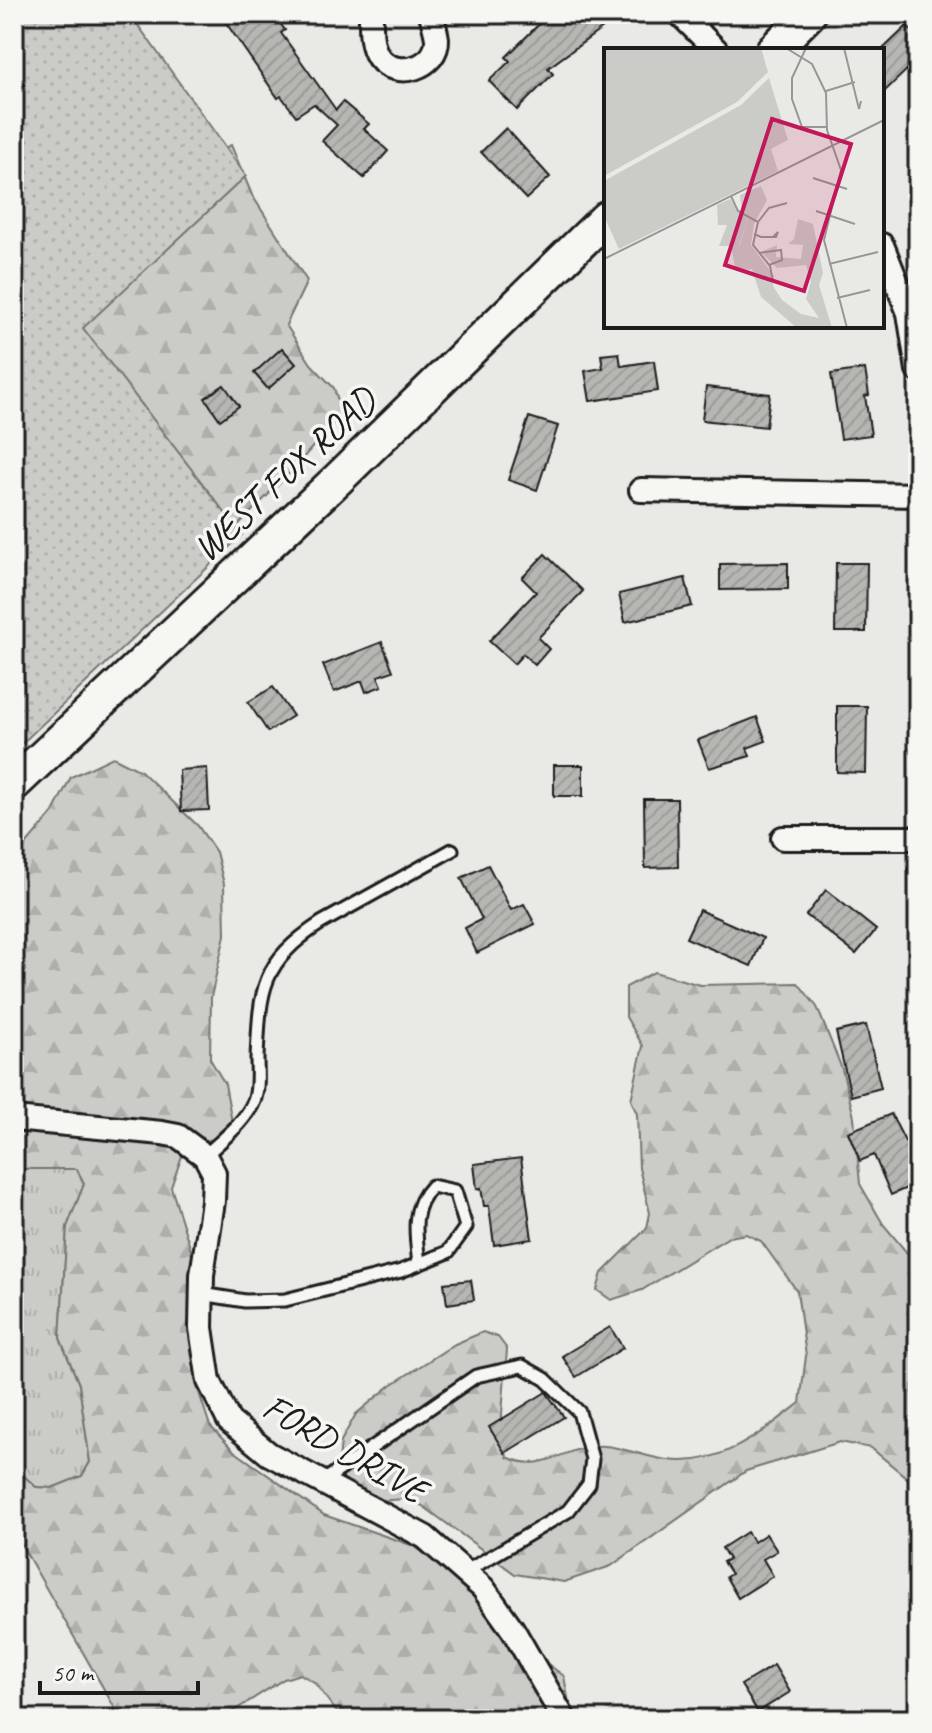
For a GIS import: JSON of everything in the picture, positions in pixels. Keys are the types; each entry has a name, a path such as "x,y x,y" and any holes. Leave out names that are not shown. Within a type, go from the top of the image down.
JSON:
{"street":[{"path":"371,14 374,47 379,58 389,67 400,70 412,70 434,53 437,41 431,14"},
{"path":"680,14 714,48"},
{"path":"775,48 809,14"},
{"name":"WEST FOX ROAD","path":"14,784 338,479 604,220"},
{"path":"884,250 909,313 918,370"},
{"path":"641,490 918,495"},
{"path":"783,838 918,838"},
{"path":"14,1119 178,1136 205,1156"},
{"name":"FORD DRIVE","path":"205,1156 214,1173 201,1328 209,1381 229,1421 269,1454 425,1537 483,1588 513,1630 564,1719"}],"lane":[{"path":"205,1156 239,1123 254,1100 261,997 275,961 294,942 321,923 452,850"},
{"path":"202,1294 245,1301 285,1300 419,1264 448,1252 466,1227 455,1191 432,1186 422,1197 415,1219 419,1264"},
{"path":"322,1482 476,1376 522,1366 545,1379 579,1412 592,1459 589,1484 568,1511 465,1572"}],"green space":[{"path":"14,14 130,14 246,176 83,328 242,535 14,751"},
{"path":"14,119 203,157 231,145 252,195 307,281 286,325 311,364 334,388 342,413 289,474 214,549 104,635"},
{"path":"113,757 141,771 198,826 216,852 224,884 225,935 211,997 210,1059 225,1084 232,1122 219,1137 194,1145 182,1156 171,1187 194,1260 190,1308 195,1380 210,1426 234,1451 324,1515 414,1546 478,1592 515,1640 564,1676 572,1719 342,1719 314,1682 300,1674 284,1679 221,1719 121,1719 14,1532 14,1467 36,1487 52,1488 82,1476 90,1462 79,1384 60,1338 67,1227 84,1184 77,1169 14,1169 14,1126 27,1111 14,1108 14,859 52,814 71,777"},
{"path":"654,972 700,985 798,983 817,1007 842,1069 854,1117 860,1184 883,1224 918,1266 918,1487 871,1448 840,1442 746,1471 611,1566 564,1582 515,1574 423,1506 407,1499 374,1501 347,1485 338,1471 341,1441 356,1414 391,1385 455,1344 483,1332 498,1337 507,1349 501,1427 507,1457 531,1463 596,1446 668,1460 706,1458 723,1453 755,1436 800,1403 806,1356 797,1291 761,1241 746,1234 729,1237 642,1290 611,1300 597,1290 602,1273 647,1228 650,1213 639,1168 637,1114 631,1100 643,1046 626,1017 626,987"},
{"path":"14,1169 77,1169 84,1184 67,1227 60,1338 79,1384 90,1462 82,1476 52,1488 36,1487 14,1467"}],"building":[{"path":"220,14 273,14 285,30 281,33 336,110 343,102 369,124 364,129 388,151 364,178 322,141 337,125 314,104 296,116 281,96 278,98"},
{"path":"549,14 622,14 548,68 553,74 517,110 489,81 510,61 506,57"},
{"path":"907,26 918,37 918,59 884,92 884,48"},
{"path":"506,128 550,177 526,199 481,152"},
{"path":"282,348 296,364 268,389 254,373"},
{"path":"619,353 621,366 654,361 658,391 590,401 585,371 603,368 601,355"},
{"path":"865,369 869,395 865,396 871,435 841,439 831,374"},
{"path":"224,385 239,406 220,420 205,398"},
{"path":"706,387 770,394 766,427 702,420"},
{"path":"529,417 558,426 537,490 508,480"},
{"path":"545,554 583,591 538,638 549,649 535,665 523,654 514,664 489,641 536,592 522,578"},
{"path":"788,563 788,589 720,590 720,564"},
{"path":"836,563 867,563 866,632 835,632"},
{"path":"685,578 692,606 625,622 619,594"},
{"path":"382,642 393,671 378,676 382,686 366,692 362,681 334,692 323,665"},
{"path":"273,687 293,716 268,732 248,702"},
{"path":"837,706 867,706 866,773 837,772"},
{"path":"757,717 766,741 747,748 750,756 709,768 698,740"},
{"path":"554,765 583,765 583,796 554,796"},
{"path":"207,768 209,810 181,811 179,770"},
{"path":"644,799 677,799 678,867 645,868"},
{"path":"488,865 511,910 524,904 535,924 477,953 465,928 482,919 461,878"},
{"path":"826,890 876,930 856,954 806,915"},
{"path":"699,910 763,938 751,966 686,938"},
{"path":"866,1025 881,1088 851,1096 836,1032"},
{"path":"891,1114 915,1161 911,1163 918,1183 891,1195 874,1155 860,1161 848,1132"},
{"path":"521,1158 532,1239 494,1245 489,1206 484,1206 481,1188 477,1189 474,1164"},
{"path":"471,1280 474,1300 447,1304 444,1283"},
{"path":"610,1327 623,1348 576,1377 562,1356"},
{"path":"546,1392 564,1417 505,1453 489,1427"},
{"path":"747,1532 754,1542 766,1534 777,1551 763,1559 773,1576 738,1598 726,1577 731,1574 723,1562 729,1559 722,1548"},
{"path":"774,1665 790,1692 758,1712 741,1685"}]}
